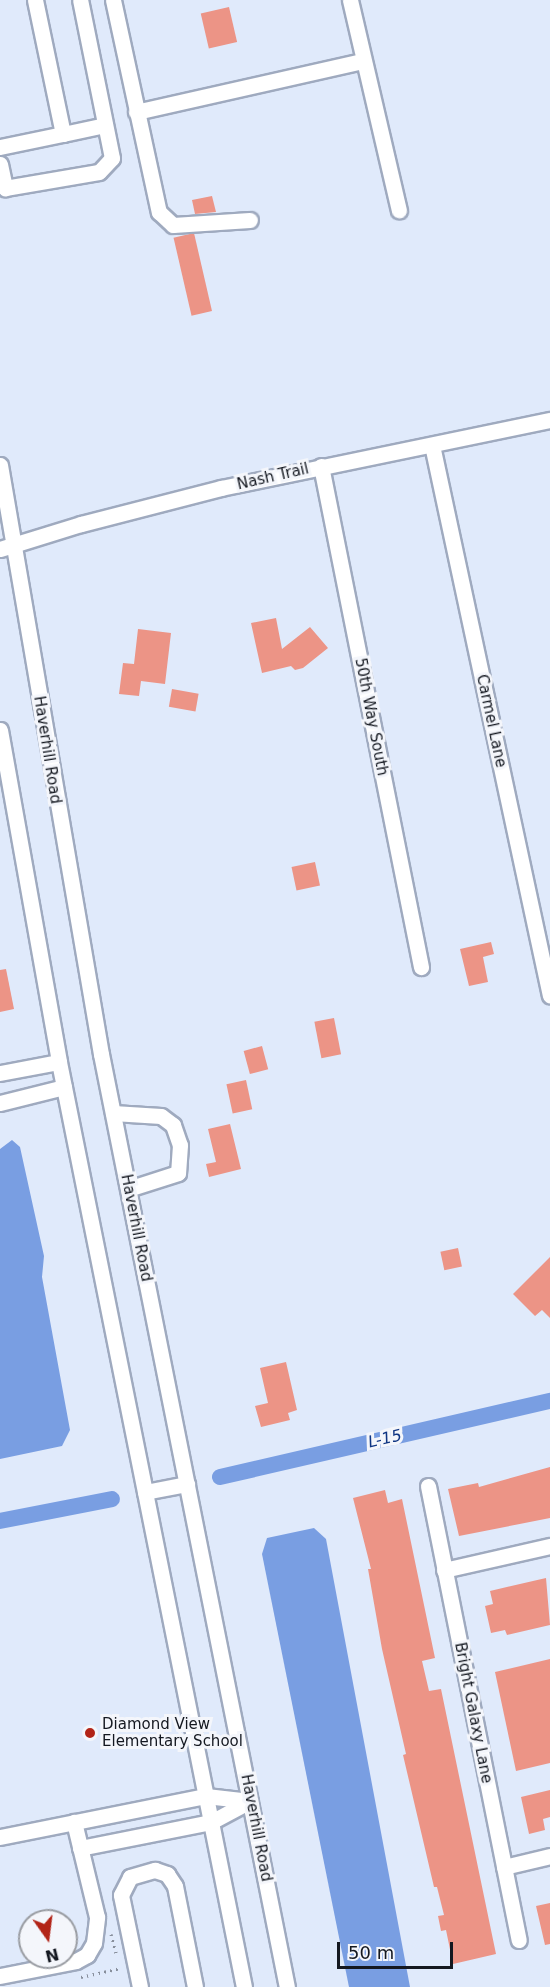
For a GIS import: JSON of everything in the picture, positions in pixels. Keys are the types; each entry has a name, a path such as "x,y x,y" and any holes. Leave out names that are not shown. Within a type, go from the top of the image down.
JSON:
{"street":[{"path":"35,0 63,134"},
{"path":"0,164 5,188 99,172 112,158 80,0"},
{"path":"113,0 136,112 164,219 173,225 250,220"},
{"path":"350,0 399,210"},
{"path":"136,112 363,61"},
{"path":"0,147 105,125"},
{"name":"Nash Trail","path":"6,548 81,524 321,466 550,420"},
{"name":"Carmel Lane","path":"432,445 550,996"},
{"name":"Haverhill Road","path":"0,465 6,548 112,1113 287,1987"},
{"name":"50th Way South","path":"321,466 421,967"},
{"path":"0,730 59,1062 244,1987"},
{"path":"0,1073 59,1062"},
{"path":"0,1102 64,1087"},
{"path":"112,1113 160,1116 172,1125 180,1145 178,1173 128,1189"},
{"path":"145,1492 187,1484"},
{"name":"Bright Galaxy Lane","path":"428,1486 519,1940"},
{"path":"444,1570 550,1546"},
{"path":"0,1837 206,1796 250,1801"},
{"path":"80,1848 211,1822 250,1801"},
{"path":"74,1822 98,1930 87,1955 78,1957"},
{"path":"504,1867 550,1856"},
{"path":"140,1987 121,1895 130,1877 155,1870 167,1874 175,1886 195,1987"},
{"path":"0,1976 25,1969"}],"path":[{"path":"81,1977 121,1969 109,1929"}],"water":[{"path":"12,1140 20,1147 44,1256 42,1277 70,1430 62,1446 0,1459 0,1149"},
{"path":"314,1528 326,1539 410,1987 349,1987 262,1554 267,1538"}],"building":[{"path":"229,7 237,42 209,49 201,14"},
{"path":"212,196 216,212 195,214 192,200"},
{"path":"194,233 212,311 192,316 174,238"},
{"path":"276,618 282,649 310,627 328,648 303,668 295,670 291,666 262,673 251,623"},
{"path":"138,629 171,633 165,684 141,681 139,696 119,694 123,663 134,664"},
{"path":"172,689 199,694 195,711 169,707"},
{"path":"315,862 320,885 297,890 292,867"},
{"path":"491,942 494,954 483,957 488,982 469,986 460,949"},
{"path":"6,969 14,1009 0,1012 0,970"},
{"path":"334,1018 341,1054 321,1058 314,1022"},
{"path":"262,1046 268,1069 250,1074 244,1051"},
{"path":"246,1080 252,1109 233,1114 226,1084"},
{"path":"230,1124 241,1169 209,1177 206,1164 216,1162 208,1129"},
{"path":"458,1248 462,1267 444,1270 440,1252"},
{"path":"550,1257 550,1318 542,1310 535,1316 513,1294"},
{"path":"286,1362 297,1410 288,1413 290,1420 261,1427 255,1406 268,1403 260,1368"},
{"path":"550,1467 550,1518 459,1536 448,1489 478,1483 479,1487"},
{"path":"385,1490 388,1503 402,1499 435,1658 422,1661 429,1691 441,1689 496,1954 453,1964 446,1930 441,1931 438,1916 444,1915 437,1887 434,1887 403,1755 406,1754 382,1649 368,1569 371,1569 353,1498"},
{"path":"546,1578 550,1625 507,1635 505,1630 491,1633 485,1606 493,1604 490,1591"},
{"path":"550,1659 550,1763 516,1771 495,1672"},
{"path":"550,1790 550,1817 543,1819 545,1830 529,1834 521,1797"},
{"path":"550,1903 550,1944 545,1945 536,1906"}],"waterway":[{"name":"L-15","path":"220,1477 550,1401"},
{"name":"L-15","path":"0,1521 112,1499"}],"place":[{"name":"Diamond View Elementary School","path":"90,1733"}]}
